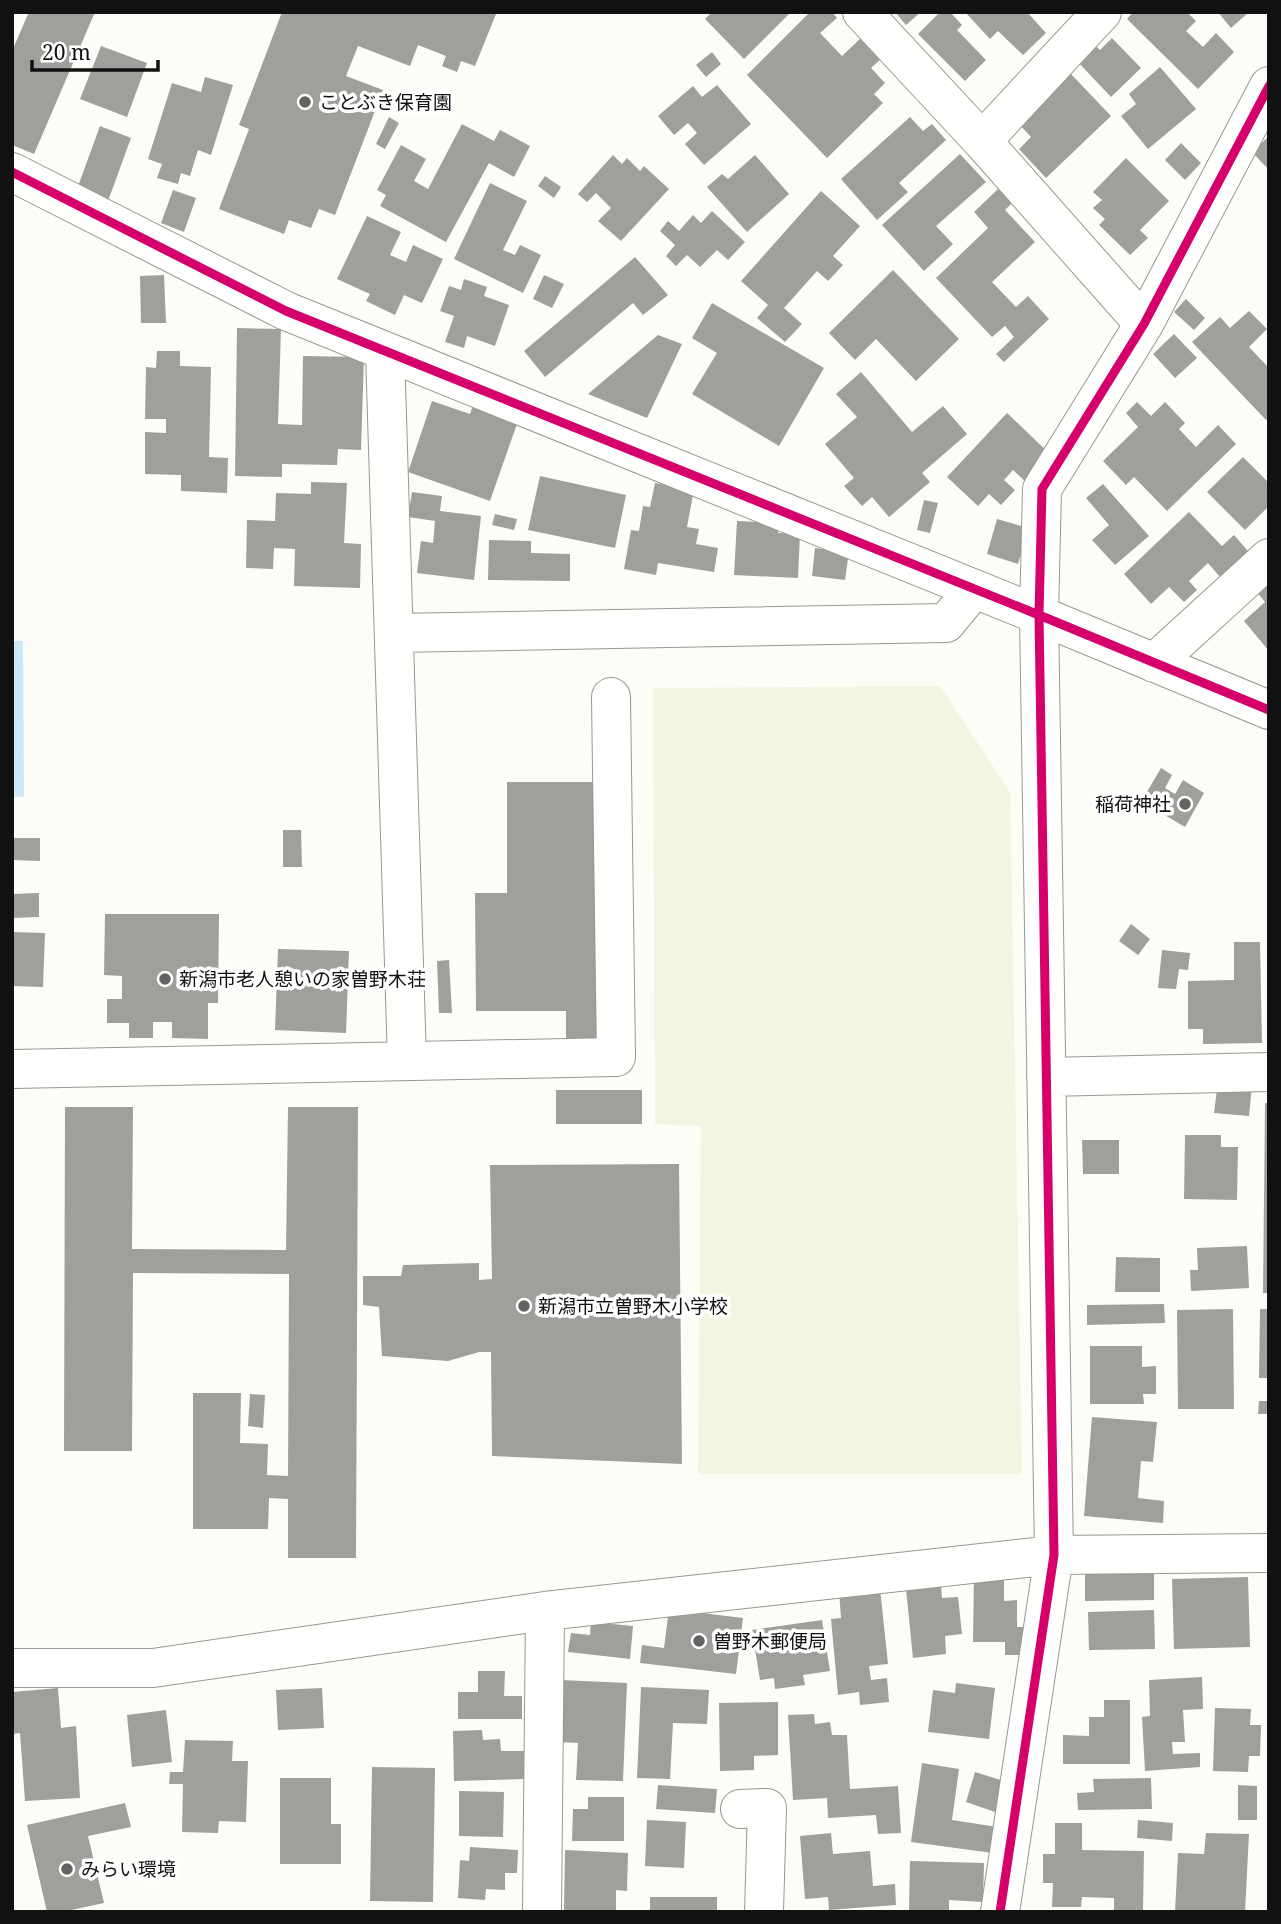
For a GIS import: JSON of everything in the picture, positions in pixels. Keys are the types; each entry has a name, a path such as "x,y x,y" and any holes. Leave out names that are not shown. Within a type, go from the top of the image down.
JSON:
{"street":[{"path":"862,12 982,141 1144,324"},
{"path":"982,141 1102,12"},
{"path":"1000,1912 1054,1555 1039,615 1042,489 1144,324 1269,86"},
{"path":"12,172 286,311 1269,710"},
{"path":"385,352 407,1061"},
{"path":"1154,663 1269,558"},
{"path":"394,633 946,623 974,589"},
{"path":"12,1069 616,1057 611,697"},
{"path":"1046,1077 1269,1072"},
{"path":"12,1668 153,1668 545,1611 1054,1555 1269,1553"},
{"path":"542,1912 545,1611"},
{"path":"740,1809 767,1808 764,1912"}],"green space":[{"path":"940,686 1010,792 1022,1474 698,1474 701,1126 655,1124 653,688"}],"water":[{"path":"12,641 23,641 24,797 12,797"}],"building":[{"path":"29,12 95,12 34,154 12,145 12,51"},
{"path":"282,12 496,14 475,66 461,61 457,72 442,66 446,56 418,45 410,66 358,46 346,76 383,90 335,215 319,209 311,228 289,220 284,234 219,209 249,129 239,125"},
{"path":"712,12 791,12 744,59 705,19"},
{"path":"810,12 832,12 837,18 820,33 842,56 862,37 882,58 871,68 885,83 874,94 883,103 827,158 747,75"},
{"path":"895,12 921,12 906,25"},
{"path":"940,12 950,12 962,25 957,30 986,60 965,81 918,34"},
{"path":"965,12 1027,12 1046,33 1023,55 998,31 990,39"},
{"path":"1133,12 1187,12 1196,21 1186,31 1203,47 1216,33 1234,52 1198,89 1127,19"},
{"path":"1218,12 1249,12 1231,28"},
{"path":"1112,38 1141,68 1111,97 1076,60 1093,43 1100,50"},
{"path":"101,46 147,63 127,117 80,99"},
{"path":"712,52 721,64 706,77 696,65"},
{"path":"1160,67 1196,109 1148,149 1121,116 1136,104 1129,94"},
{"path":"1071,74 1111,116 1046,178 1019,149 1031,137 1019,124"},
{"path":"205,77 233,85 211,155 198,150 190,176 181,173 178,184 157,178 162,164 148,159 172,83 201,92"},
{"path":"717,85 751,124 704,165 685,144 697,133 688,123 674,135 658,116 693,86 702,97"},
{"path":"389,117 399,123 385,149 376,144"},
{"path":"910,117 923,131 932,124 946,140 899,183 908,192 877,220 841,179"},
{"path":"462,124 494,141 500,130 530,146 514,177 489,163 446,242 380,206 386,195 377,190 401,145 426,159 414,181 428,189"},
{"path":"100,126 131,138 108,201 77,189"},
{"path":"1269,136 1269,170 1252,152"},
{"path":"1181,143 1201,163 1185,180 1165,160"},
{"path":"960,154 986,182 936,226 953,244 924,271 882,225"},
{"path":"613,155 622,164 627,158 640,171 644,166 669,189 621,241 598,221 611,208 596,193 587,202 578,194"},
{"path":"755,155 789,194 747,232 707,187 722,174 728,179"},
{"path":"1126,158 1169,201 1140,230 1148,238 1130,255 1099,225 1105,219 1093,208 1102,200 1093,192"},
{"path":"545,176 561,187 554,198 538,186"},
{"path":"490,183 527,201 503,250 515,255 520,245 541,255 523,293 454,259"},
{"path":"998,189 1012,203 1005,210 1035,242 992,282 1016,307 1028,296 1049,319 1004,362 996,354 1014,337 1005,326 992,337 936,278 988,228 974,212"},
{"path":"173,190 196,198 184,232 161,223"},
{"path":"821,191 860,226 833,256 843,265 828,281 817,271 784,308 802,324 785,342 757,318 768,305 741,281"},
{"path":"712,211 745,242 728,260 717,250 700,267 687,255 676,266 666,256 675,245 660,231 668,221 679,231 693,215 701,223"},
{"path":"367,216 401,232 390,255 406,262 413,245 443,259 422,303 404,295 395,315 366,301 370,294 337,279"},
{"path":"635,257 668,295 643,315 633,303 545,377 524,351"},
{"path":"893,270 959,339 916,381 876,339 855,360 829,333"},
{"path":"164,275 166,323 141,323 140,276"},
{"path":"544,275 564,284 552,308 533,299"},
{"path":"464,279 487,287 484,296 509,305 495,346 467,336 464,348 445,342 454,316 440,311 449,286 461,290"},
{"path":"1186,299 1205,318 1194,330 1174,312"},
{"path":"712,303 824,368 779,446 692,394 717,353 692,338"},
{"path":"1249,311 1267,329 1249,347 1269,368 1269,418 1266,420 1192,342 1220,317 1230,328"},
{"path":"237,328 281,329 278,424 302,425 303,356 364,357 361,450 338,449 337,465 282,464 282,477 235,476"},
{"path":"1174,334 1197,358 1175,378 1153,354"},
{"path":"658,335 682,344 647,418 588,394"},
{"path":"157,351 180,351 180,366 211,367 209,457 228,458 227,493 181,491 181,475 145,474 145,432 166,433 166,419 145,419 146,367 156,368"},
{"path":"861,372 912,432 943,406 967,434 922,473 930,482 889,517 872,497 862,506 844,486 854,478 825,444 857,417 836,394"},
{"path":"432,401 470,414 473,405 518,421 490,501 408,472"},
{"path":"1137,402 1151,416 1165,402 1185,423 1179,429 1196,447 1218,425 1236,444 1167,511 1134,477 1126,485 1103,461 1138,427 1126,413"},
{"path":"1007,413 1053,457 1028,484 1013,470 1004,480 1015,490 1001,505 989,494 978,506 947,477"},
{"path":"1243,457 1269,483 1269,506 1245,530 1207,492"},
{"path":"540,476 626,495 615,548 528,530"},
{"path":"311,482 347,483 344,543 361,544 360,588 294,586 295,549 274,548 273,569 246,568 247,520 275,521 276,493 311,494"},
{"path":"655,483 694,489 687,527 699,529 696,544 718,548 714,572 658,563 656,575 624,569 631,530 639,531 643,506 650,507"},
{"path":"1103,484 1149,536 1115,565 1092,540 1109,525 1086,498"},
{"path":"412,492 442,496 440,511 481,516 474,580 417,573 421,541 433,543 435,521 408,517"},
{"path":"924,500 938,503 930,533 917,530"},
{"path":"1189,512 1222,546 1234,535 1248,551 1220,577 1208,563 1189,581 1197,590 1184,602 1169,587 1151,604 1124,574"},
{"path":"495,514 517,519 514,530 492,525"},
{"path":"997,519 1028,528 1018,564 987,554"},
{"path":"737,521 779,523 778,533 800,534 798,578 734,575"},
{"path":"489,540 531,541 531,553 570,554 570,581 488,580"},
{"path":"815,548 849,552 845,580 812,576"},
{"path":"1269,580 1269,651 1244,621 1265,602 1256,591"},
{"path":"1161,768 1172,775 1165,788 1175,794 1183,780 1204,793 1185,827 1163,814 1171,803 1162,798 1155,810 1141,802"},
{"path":"507,782 603,782 603,1043 566,1044 566,1011 476,1011 475,893 507,893"},
{"path":"283,830 301,830 302,867 283,867"},
{"path":"12,838 40,838 40,861 12,860"},
{"path":"39,893 39,917 12,918 12,894"},
{"path":"105,914 219,914 218,1003 208,1003 208,1039 172,1038 172,1022 153,1022 153,1038 129,1038 129,1023 107,1023 107,999 122,999 122,976 104,975"},
{"path":"1131,924 1150,939 1138,955 1119,941"},
{"path":"12,932 45,933 43,987 12,986"},
{"path":"1234,942 1260,942 1262,1043 1203,1044 1203,1029 1188,1029 1188,981 1234,980"},
{"path":"278,949 349,951 346,1033 275,1030"},
{"path":"1162,950 1190,953 1188,970 1179,969 1176,989 1158,988"},
{"path":"449,960 452,1013 439,1013 437,961"},
{"path":"1218,1081 1252,1085 1249,1116 1214,1113"},
{"path":"556,1090 642,1090 642,1124 556,1124"},
{"path":"1265,1103 1269,1103 1269,1293 1263,1293"},
{"path":"65,1107 133,1107 132,1249 286,1250 288,1107 358,1107 356,1558 288,1558 288,1499 269,1498 268,1529 193,1529 193,1393 241,1393 240,1443 268,1444 267,1475 288,1476 289,1274 133,1273 132,1451 64,1451"},
{"path":"1185,1135 1221,1135 1221,1147 1238,1147 1237,1200 1184,1199"},
{"path":"1082,1140 1119,1140 1119,1174 1083,1174"},
{"path":"679,1164 682,1464 492,1456 491,1352 479,1352 448,1361 382,1356 379,1307 363,1305 363,1276 401,1276 403,1265 479,1263 479,1280 492,1279 490,1165"},
{"path":"1247,1246 1249,1288 1191,1291 1190,1270 1198,1270 1197,1248"},
{"path":"1116,1257 1160,1258 1160,1292 1115,1292"},
{"path":"1164,1304 1165,1323 1087,1325 1087,1305"},
{"path":"1233,1309 1234,1409 1178,1409 1177,1310"},
{"path":"1260,1309 1269,1309 1269,1378 1259,1378"},
{"path":"1090,1346 1142,1346 1142,1367 1156,1366 1156,1394 1143,1394 1144,1404 1090,1404"},
{"path":"250,1394 265,1395 263,1428 248,1426"},
{"path":"1259,1401 1269,1401 1269,1414 1258,1414"},
{"path":"1092,1417 1157,1422 1153,1462 1141,1461 1138,1498 1164,1501 1163,1523 1084,1516"},
{"path":"1154,1562 1154,1600 1085,1601 1085,1563"},
{"path":"974,1574 1004,1574 1004,1601 1017,1600 1017,1627 1029,1627 1029,1655 1005,1655 1005,1642 973,1642"},
{"path":"1248,1577 1250,1647 1174,1649 1172,1579"},
{"path":"941,1585 942,1598 958,1597 962,1634 945,1636 946,1654 913,1658 906,1589"},
{"path":"880,1588 888,1664 869,1666 871,1680 887,1678 889,1702 860,1705 859,1692 838,1695 831,1619 841,1618 839,1591"},
{"path":"669,1609 743,1618 736,1674 640,1663 642,1645 664,1648"},
{"path":"1154,1610 1155,1649 1089,1650 1088,1612"},
{"path":"822,1620 830,1671 803,1675 805,1685 775,1689 774,1678 760,1680 752,1630"},
{"path":"591,1622 633,1626 630,1659 568,1652 571,1633 590,1635"},
{"path":"478,1671 505,1671 504,1696 522,1696 522,1719 458,1719 458,1692 478,1692"},
{"path":"1202,1677 1203,1709 1183,1710 1185,1742 1172,1742 1173,1754 1200,1753 1200,1767 1145,1771 1142,1717 1150,1716 1149,1680"},
{"path":"561,1680 627,1683 623,1781 576,1780 578,1743 558,1742"},
{"path":"956,1683 995,1688 989,1739 928,1732 933,1690 955,1693"},
{"path":"641,1687 709,1690 707,1724 673,1723 670,1779 637,1778"},
{"path":"58,1688 61,1728 76,1726 80,1798 25,1801 20,1733 12,1734 12,1692"},
{"path":"322,1688 324,1728 278,1730 276,1690"},
{"path":"1104,1700 1130,1700 1130,1764 1063,1764 1063,1735 1089,1736 1089,1717 1104,1717"},
{"path":"778,1702 778,1755 754,1756 754,1770 720,1771 719,1703"},
{"path":"1215,1708 1251,1709 1250,1725 1261,1725 1260,1756 1249,1756 1248,1772 1213,1771"},
{"path":"166,1710 172,1762 132,1767 127,1715"},
{"path":"814,1714 815,1724 830,1722 832,1735 847,1735 850,1789 898,1786 901,1833 878,1834 876,1815 828,1818 827,1798 793,1800 788,1715"},
{"path":"482,1730 483,1740 500,1739 501,1751 525,1751 525,1779 454,1781 453,1731"},
{"path":"185,1740 233,1741 232,1761 248,1761 246,1822 219,1821 218,1833 182,1832 183,1784 169,1784 170,1772 183,1772"},
{"path":"922,1763 959,1769 952,1820 1004,1828 1000,1854 911,1842"},
{"path":"372,1767 435,1768 433,1902 370,1901"},
{"path":"975,1772 1007,1782 998,1813 966,1802"},
{"path":"280,1778 331,1778 331,1824 341,1824 341,1864 280,1864"},
{"path":"1151,1778 1152,1809 1078,1810 1077,1793 1094,1792 1093,1779"},
{"path":"658,1785 717,1789 715,1813 656,1809"},
{"path":"1238,1785 1257,1786 1257,1820 1238,1820"},
{"path":"459,1791 504,1792 503,1837 459,1836"},
{"path":"588,1797 624,1797 624,1841 572,1841 573,1809 588,1809"},
{"name":"みらい環境","path":"125,1803 131,1827 88,1836 104,1903 62,1912 47,1912 27,1825"},
{"path":"647,1820 686,1822 684,1868 645,1866"},
{"path":"1138,1820 1173,1823 1172,1841 1137,1838"},
{"path":"1055,1823 1082,1823 1082,1850 1144,1851 1143,1912 1114,1912 1114,1898 1082,1897 1081,1907 1052,1907 1053,1883 1043,1883 1043,1854 1055,1854"},
{"path":"831,1833 833,1854 870,1851 873,1886 895,1884 896,1905 829,1910 828,1897 805,1899 800,1836"},
{"path":"1206,1833 1249,1834 1245,1912 1175,1912 1178,1853 1204,1854"},
{"path":"470,1847 518,1850 517,1873 505,1873 505,1890 486,1889 485,1900 458,1898 460,1860 469,1861"},
{"path":"565,1850 628,1853 627,1891 616,1890 616,1912 564,1911"},
{"path":"910,1861 984,1863 983,1902 949,1900 949,1912 909,1912"},
{"path":"650,1897 717,1897 717,1912 650,1912"}],"cycle path":[{"path":"1000,1912 1054,1555 1039,615 1042,489 1144,324 1269,86"},
{"path":"12,172 286,311 1269,710"}],"place":[{"name":"ことぶき保育園","path":"305,102"},
{"name":"稲荷神社","path":"1185,804"},
{"name":"新潟市老人憩いの家曽野木荘","path":"165,979"},
{"name":"新潟市立曽野木小学校","path":"524,1306"},
{"name":"曽野木郵便局","path":"699,1641"},
{"name":"みらい環境","path":"67,1869"}]}
